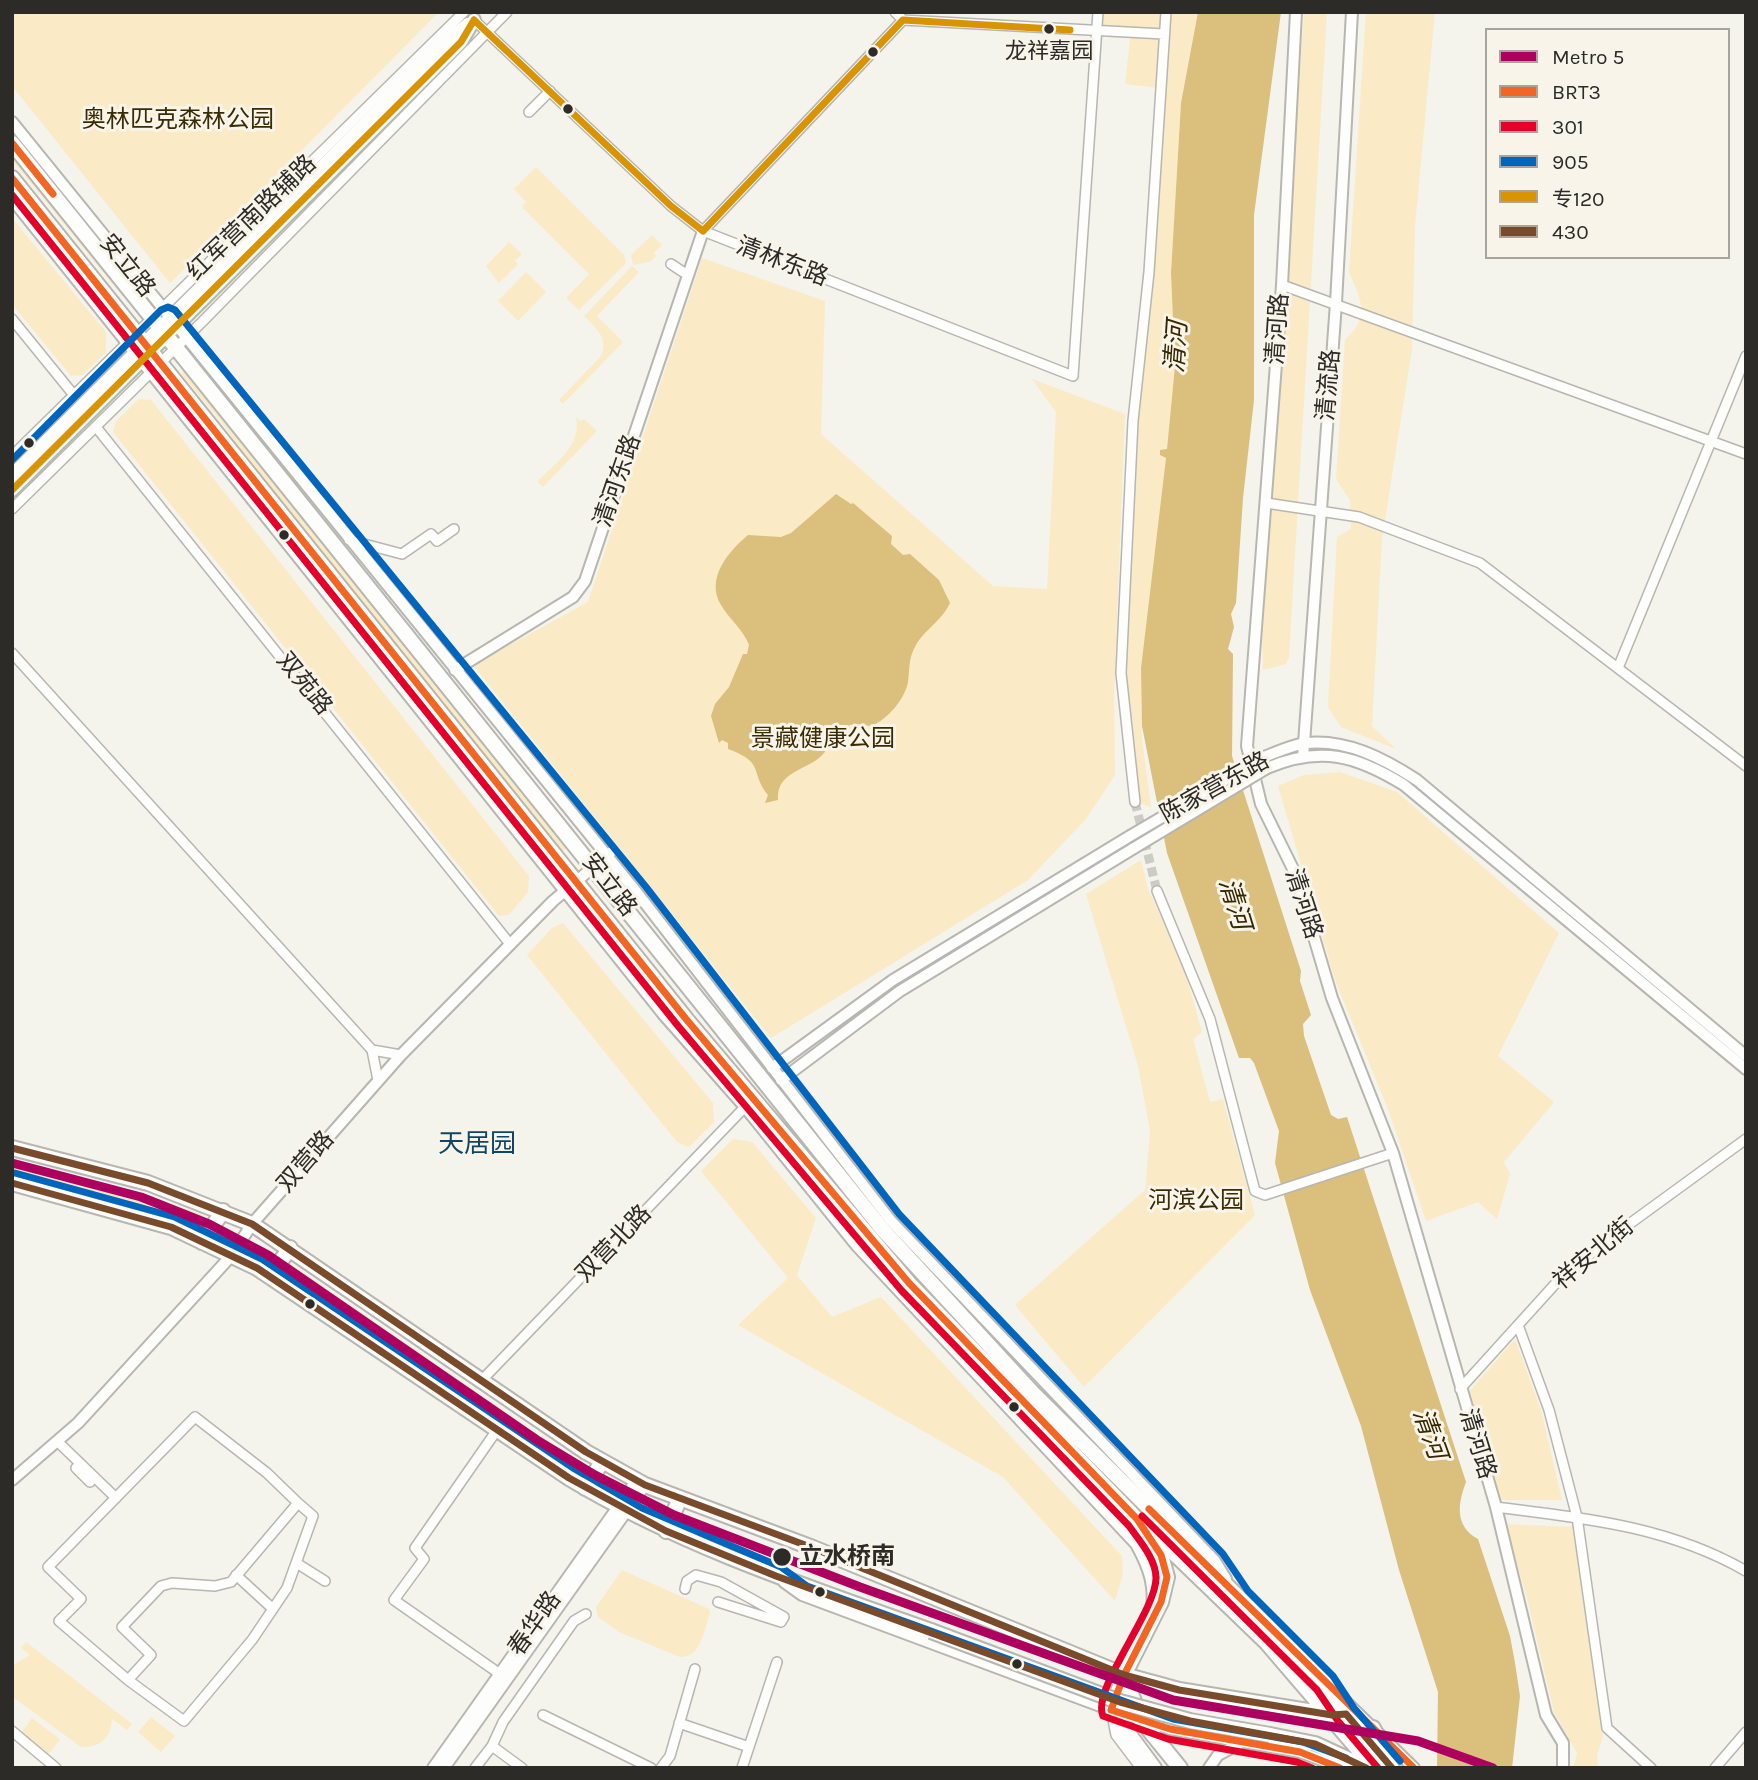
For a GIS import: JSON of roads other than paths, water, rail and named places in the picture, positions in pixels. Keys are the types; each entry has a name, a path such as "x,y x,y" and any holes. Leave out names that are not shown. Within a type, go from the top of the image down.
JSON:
{"main road":[{"path":"267,238 461,42 474,15"},
{"path":"12,489 474,15"},
{"name":"安立路","path":"12,143 168,327 841,1179 924,1277 1033,1393 1325,1683 1339,1715 1374,1768"},
{"name":"安立路","path":"12,178 143,352 569,887 872,1241 1136,1519 1266,1642 1391,1767"},
{"path":"168,327 288,217"},
{"path":"12,475 143,352"},
{"path":"12,1148 148,1183 252,1224 602,1462 641,1483 813,1548 1124,1675 1179,1690 1339,1715"},
{"path":"12,1183 136,1215 232,1255 270,1276 585,1488 666,1531 776,1576 932,1631 1119,1702 1190,1721 1315,1744 1367,1768"},
{"path":"202,1242 223,1211"},
{"path":"270,1276 290,1248"},
{"path":"585,1488 602,1462"},
{"path":"666,1531 680,1498"},
{"name":"安立路","path":"1111,1710 1124,1675 1161,1602 1167,1577 1161,1555 1136,1519"},
{"path":"1124,1675 1141,1720 1180,1768"},
{"path":"1111,1710 1154,1768"},
{"path":"1373,1728 1391,1767"}],"street":[{"name":"红军营南路辅路","path":"12,509 96,427 143,352 507,12"},
{"path":"895,12 903,20 1164,34"},
{"path":"1096,32 1098,12"},
{"path":"1135,802 1121,673 1133,421 1149,272 1166,12"},
{"name":"清河路","path":"1296,12 1282,285 1266,503 1246,717 1247,746 1258,796 1296,873 1332,998 1392,1153 1496,1507 1542,1702 1546,1715 1563,1743 1563,1768"},
{"name":"清流路","path":"1303,757 1336,303 1352,12"},
{"name":"清林东路","path":"474,15 488,32 671,206 703,231 1073,376 1096,32"},
{"path":"703,231 903,20"},
{"path":"529,112 550,91"},
{"name":"安立路","path":"12,122 168,327 349,540 608,855 891,1221 1215,1561 1240,1598"},
{"name":"安立路","path":"12,199 143,352"},
{"name":"清河东路","path":"455,670 573,597 585,581 703,231"},
{"path":"671,264 683,272"},
{"path":"1282,285 1746,454"},
{"path":"12,319 73,394"},
{"name":"红军营南路辅路","path":"12,456 73,394 143,352"},
{"path":"1618,668 1746,356"},
{"name":"双苑路","path":"96,427 510,944"},
{"path":"1266,503 1359,517 1480,563 1746,766"},
{"path":"349,540 402,554 431,534 437,541 454,528"},
{"path":"12,653 372,1050 378,1080"},
{"name":"陈家营东路","path":"772,1068 893,980 1130,836 1304,743 1340,745 1372,754 1417,780 1746,1056"},
{"name":"陈家营东路","path":"781,1080 900,991 1134,848 1266,762 1303,757 1347,757 1380,770 1404,785 1746,1069"},
{"name":"双营路","path":"12,1480 78,1423 232,1255 252,1224 401,1055 510,944 569,887 608,855"},
{"name":"安立路","path":"569,887 663,1014 745,1107 883,1275 1136,1544 1150,1569 1154,1596 1150,1622"},
{"path":"1157,891 1210,1019 1255,1191 1265,1195 1392,1153"},
{"path":"372,1050 401,1055"},
{"name":"双营北路","path":"481,1381 745,1107"},
{"name":"祥安北街","path":"1460,1389 1557,1282 1606,1241 1746,1139"},
{"path":"1518,1325 1549,1410 1577,1517 1607,1728 1651,1768"},
{"path":"195,1417 267,1472 298,1503 313,1516 298,1564 273,1609 214,1689 184,1721 128,1680 59,1621 81,1599 48,1567 195,1417"},
{"path":"497,1430 415,1548 424,1559 394,1600 500,1674"},
{"path":"57,1441 116,1498"},
{"path":"76,1468 90,1482"},
{"name":"春华路","path":"444,1768 641,1483"},
{"path":"128,1680 151,1655 122,1627 161,1586 172,1583 215,1587 231,1581 298,1503"},
{"path":"1496,1507 1577,1517 1678,1538 1746,1571"},
{"name":"春华路","path":"433,1768 622,1510"},
{"path":"298,1564 326,1581"},
{"path":"236,1575 273,1609"},
{"path":"685,1589 687,1581 696,1575 721,1582 784,1617 781,1622 718,1602"},
{"path":"776,1576 802,1595 1111,1710 1170,1729 1300,1752 1340,1767"},
{"path":"475,1768 492,1746 503,1722 574,1621 586,1614"},
{"path":"741,1768 777,1662"},
{"path":"661,1768 670,1756 695,1669"},
{"name":"安立路","path":"1325,1683 1414,1768"},
{"path":"1111,1710 1116,1735 1141,1768"},
{"path":"543,1715 651,1768"},
{"path":"679,1723 749,1747"},
{"path":"12,1731 56,1768"},
{"path":"1715,1768 1746,1731"},
{"path":"1209,1768 1218,1755 1244,1741"},
{"path":"492,1746 522,1768"}],"water":[{"name":"清河","path":"1198,12 1281,12 1254,215 1254,400 1243,498 1236,603 1231,614 1234,627 1228,649 1233,654 1232,756 1301,971 1300,981 1311,1015 1303,1024 1304,1036 1331,1115 1338,1119 1347,1117 1466,1482 1460,1506 1462,1521 1470,1534 1478,1539 1510,1636 1520,1696 1512,1768 1437,1768 1438,1692 1399,1570 1361,1426 1310,1290 1275,1163 1279,1131 1254,1063 1250,1058 1239,1058 1167,853 1142,726 1141,668 1166,458 1160,455 1160,450 1167,449 1175,366 1171,273 1181,103"},
{"path":"836,494 853,503 892,536 891,544 903,555 910,554 939,580 950,603 913,650 906,689 894,708 871,726 854,724 841,730 818,759 782,783 778,800 765,803 768,795 752,763 728,749 728,743 722,740 719,743 711,716 715,704 729,687 743,654 747,654 749,645 721,605 716,585 718,575 727,557 748,535 781,537 791,533"}],"tunnel":[{"path":"1135,802 1157,891"}],"metro line":[{"name":"5","path":"12,1163 141,1197 209,1224 268,1255 537,1440 595,1475 674,1515 860,1587 1173,1700 1418,1741 1493,1768"}],"place":[{"name":"龙祥嘉园","path":"1049,29"},
{"name":"立水桥南","path":"782,1557"}],"district":[{"name":"天居园","path":"477,1145"}],"park label":[{"name":"奥林匹克森林公园","path":"178,120"},
{"name":"景藏健康公园","path":"823,739"},
{"name":"河滨公园","path":"1196,1201"}]}
